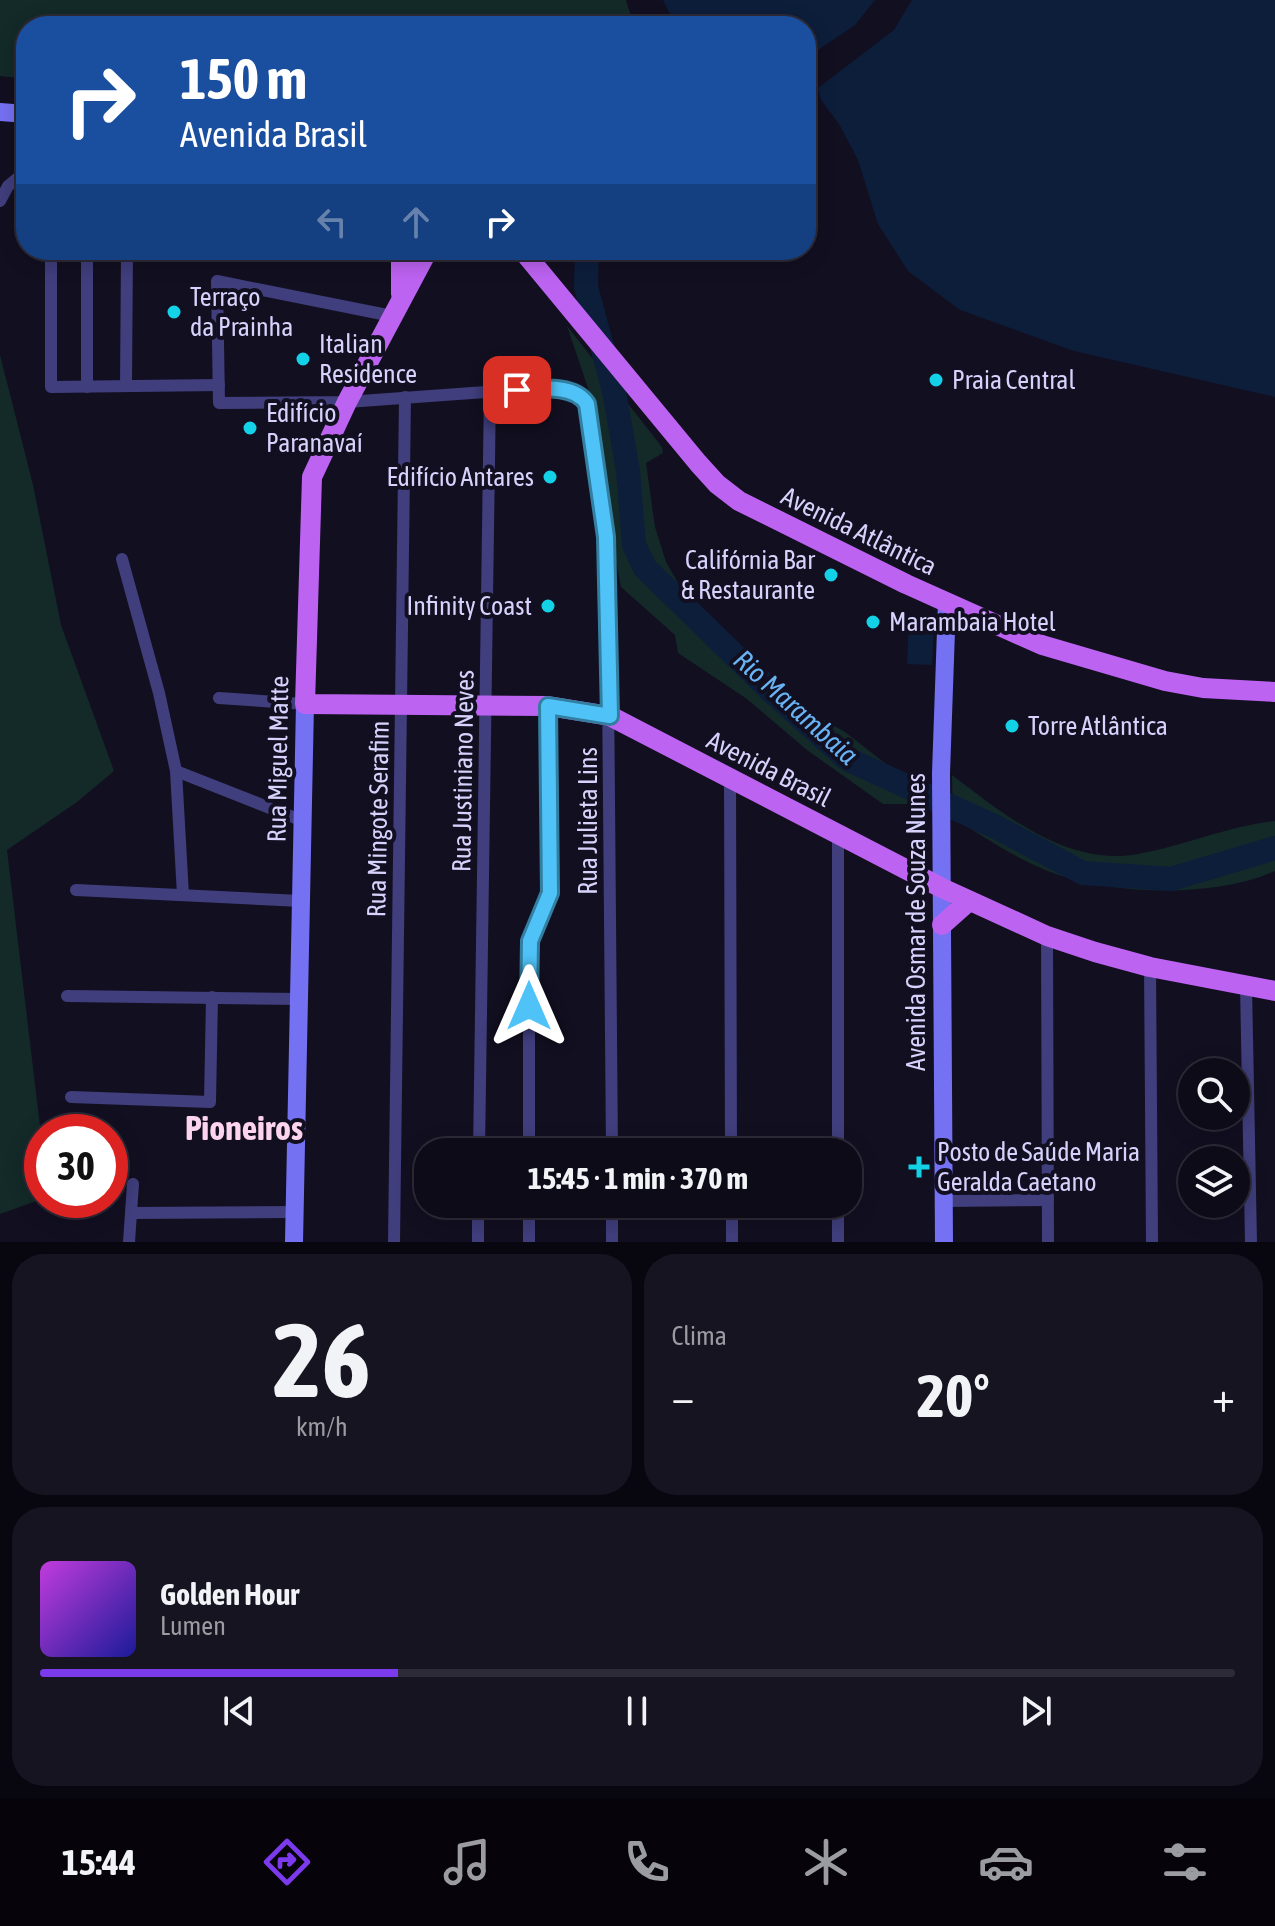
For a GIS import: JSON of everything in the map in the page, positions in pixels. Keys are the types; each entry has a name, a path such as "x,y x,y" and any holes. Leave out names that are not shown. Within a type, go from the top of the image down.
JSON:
{"main road":[{"name":"Rua Miguel Matte","path":"397,307 400,260"},
{"name":"Rua Miguel Matte","path":"305,704 309,491 316,465 423,260"},
{"name":"Avenida Atlântica","path":"532,260 717,484 739,501 1042,645 1095,662 1203,688 1275,692"},
{"name":"Avenida Brasil","path":"305,704 548,706 610,716 942,888 1047,936 1150,967 1275,991"},
{"path":"942,925 969,901"}],"street":[{"path":"0,201 8,186 16,179"},
{"path":"51,260 51,387 219,385"},
{"path":"87,260 87,387"},
{"path":"126,386 127,260"},
{"path":"397,307 217,281 219,403 347,402 490,391"},
{"name":"Rua Julieta Lins","path":"490,391 543,388 582,396 587,404 606,537 612,1138"},
{"name":"Rua Justiniano Neves","path":"479,1138 490,391"},
{"name":"Rua Mingote Serafim","path":"394,1242 405,397"},
{"path":"122,559 163,707 176,771 183,895"},
{"name":"Avenida Osmar de Souza Nunes","path":"944,1242 941,773 947,602"},
{"name":"Avenida Brasil","path":"219,698 305,704"},
{"name":"Rua Miguel Matte","path":"294,1242 305,704"},
{"path":"529,1138 529,948 550,893 551,875 548,706"},
{"path":"176,771 303,821"},
{"path":"730,779 731,1138"},
{"path":"838,834 838,1138"},
{"path":"76,890 301,901"},
{"path":"1047,936 1048,1242"},
{"path":"1150,967 1152,1242"},
{"path":"1246,986 1251,1242"},
{"path":"67,996 299,999"},
{"path":"71,1097 210,1102 212,997"},
{"path":"129,1242 133,1184"},
{"path":"944,1201 1048,1200"},
{"path":"131,1213 294,1212"},
{"path":"478,1218 478,1242"},
{"path":"529,1218 529,1242"},
{"path":"612,1218 612,1242"},
{"path":"732,1218 732,1242"},
{"path":"838,1218 838,1242"}],"green space":[{"path":"0,0 626,0 631,16 16,16 16,78 0,76"},
{"path":"567,326 662,447 663,453 646,463 655,527 666,562 697,616 753,662 797,705 845,732 904,778 922,783 924,804 883,804 807,750 747,699 678,653 675,635 621,587 601,447 590,394"},
{"path":"0,355 33,485 61,625 114,771 77,802 7,850 39,1114 24,1114 24,1205 0,1214"},
{"path":"952,775 1015,821 1062,845 1086,853 1112,856 1138,854 1275,821 1275,871 1224,886 1166,890 1107,886 1056,874 1016,856 953,818"}],"water":[{"path":"663,0 875,0 855,25 816,51 816,16 671,16"},
{"path":"912,0 1275,0 1275,397 1074,351 960,310 908,271 878,224 858,160 839,124 821,100 818,88 894,30"},
{"path":"909,619 934,620 932,665 907,664"}],"waterway":[{"name":"Rio Marambaia","path":"587,260 586,287 614,391 628,471 634,545 645,568 769,689 847,759 996,827 1083,873 1171,879 1275,848"}],"place":[{"name":"Terraço da Prainha","path":"174,312"},
{"name":"Italian Residence","path":"303,359"},
{"name":"Praia Central","path":"936,380"},
{"name":"Edifício Paranavaí","path":"250,428"},
{"name":"Edifício Antares","path":"550,477"},
{"name":"Califórnia Bar & Restaurante","path":"831,575"},
{"name":"Infinity Coast","path":"548,606"},
{"name":"Marambaia Hotel","path":"873,622"},
{"name":"Torre Atlântica","path":"1012,726"},
{"name":"Posto de Saúde Maria Geralda Caetano","path":"919,1167"}],"district":[{"name":"Pioneiros","path":"244,1127"}],"route":[{"path":"517,390 543,388 575,393 582,396 587,404 606,537 610,716 548,706 550,893 530,941 529,1006"}]}
